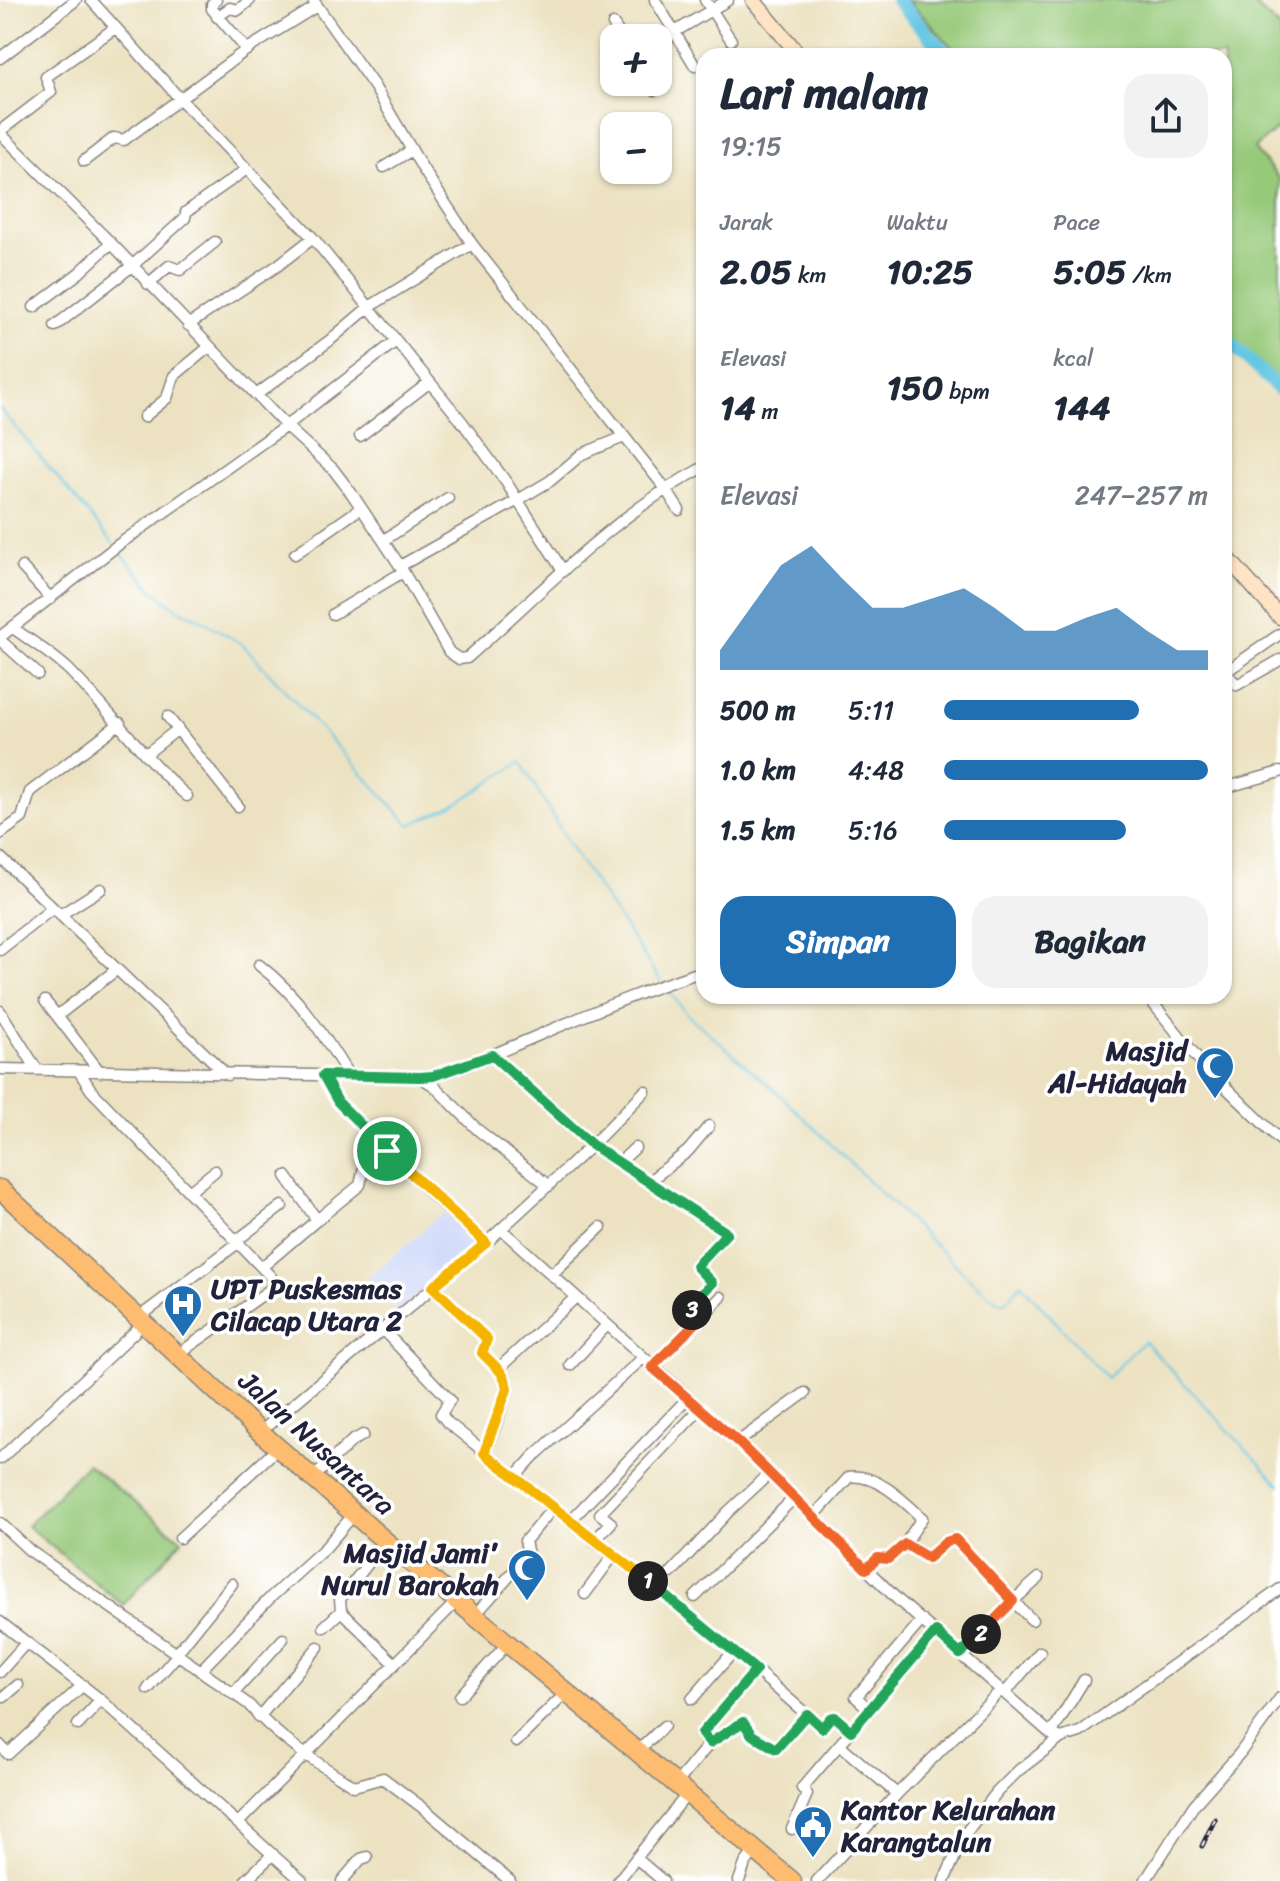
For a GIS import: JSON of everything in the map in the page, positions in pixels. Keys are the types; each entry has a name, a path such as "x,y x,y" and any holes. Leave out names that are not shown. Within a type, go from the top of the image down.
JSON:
{"highway":[{"name":"Jalan Nusantara","path":"0,1189 278,1448 792,1881"}],"street":[{"path":"0,58 76,0"},
{"path":"91,0 313,238 463,423 518,500 563,571"},
{"path":"216,0 211,6 217,17 247,50"},
{"path":"217,17 230,8 238,10 250,0"},
{"path":"655,0 695,66"},
{"path":"674,31 708,5 728,0"},
{"path":"84,161 114,138 124,140 315,2 374,86 472,244 665,488 679,510"},
{"path":"758,2 794,48"},
{"path":"708,5 731,40"},
{"path":"115,28 46,77 51,92 0,132 286,426 333,469 384,540 449,652 459,659 467,658 628,514 696,471"},
{"path":"384,167 412,150"},
{"path":"55,326 132,266 185,218 186,212 247,169"},
{"path":"188,325 277,266 313,238"},
{"path":"148,284 169,266 180,270 215,242"},
{"path":"34,307 79,273 111,243"},
{"path":"256,395 369,307 472,244"},
{"path":"4,633 115,548 286,426 396,341"},
{"path":"144,417 167,398 174,376 209,347"},
{"path":"360,436 430,382"},
{"path":"333,614 550,481 582,454 624,437"},
{"path":"384,540 448,498"},
{"path":"295,554 361,508"},
{"path":"1232,563 1280,617"},
{"path":"22,567 51,599"},
{"path":"4,633 38,674"},
{"path":"4,633 65,666 187,796"},
{"path":"1232,668 1280,634"},
{"path":"1232,680 1237,685 1280,660"},
{"path":"168,717 238,806"},
{"path":"0,834 22,818 30,792 120,723"},
{"path":"146,754 178,729"},
{"path":"1232,786 1280,772"},
{"path":"0,857 227,1075"},
{"path":"0,950 56,911 101,889"},
{"path":"259,965 289,992 315,1023 349,1076"},
{"path":"57,1016 116,970"},
{"path":"0,1069 433,1076 696,974"},
{"path":"45,1001 100,1072"},
{"path":"1154,1004 1205,1067 1280,1140"},
{"path":"0,1011 36,1068"},
{"path":"492,1055 592,1145 727,1233 696,1266 712,1283 689,1307 700,1319"},
{"path":"79,1071 91,1090 271,1277 271,1289 177,1355"},
{"path":"323,1075 338,1102 486,1243"},
{"path":"420,1077 433,1085 478,1130 549,1186"},
{"path":"260,1432 502,1230 645,1091"},
{"path":"648,1182 688,1151 709,1126"},
{"path":"619,1163 635,1148"},
{"path":"262,1267 360,1185 363,1171 387,1151"},
{"path":"189,1192 215,1171"},
{"path":"286,1176 317,1220"},
{"path":"0,1459 141,1320 282,1206"},
{"path":"551,1275 601,1227"},
{"path":"502,1230 738,1442 866,1569 1056,1736 1080,1732 1280,1589"},
{"path":"433,1287 487,1339 482,1353 505,1379 507,1389 484,1453"},
{"path":"498,1369 576,1297"},
{"path":"652,1367 721,1297"},
{"path":"570,1365 607,1325"},
{"path":"382,1329 450,1400 442,1412 442,1418 734,1651 822,1728 830,1718 835,1717 851,1731"},
{"path":"515,1477 643,1358"},
{"path":"738,1442 805,1393"},
{"path":"570,1521 688,1398"},
{"path":"594,1541 611,1523 600,1514 700,1409"},
{"path":"313,1478 352,1441 363,1435"},
{"path":"180,1538 278,1448"},
{"path":"671,1573 729,1511 770,1473"},
{"path":"813,1517 849,1477 873,1480 922,1518 905,1544 888,1559 878,1558 866,1569"},
{"path":"695,1597 794,1498"},
{"path":"475,1615 528,1555 525,1541 553,1508"},
{"path":"200,1671 271,1597 314,1559 354,1514"},
{"path":"0,1523 29,1550 248,1704 304,1755 354,1786 383,1778 510,1881"},
{"path":"905,1544 928,1558 946,1542 955,1539 1032,1620"},
{"path":"386,1541 340,1599 341,1611 394,1663"},
{"path":"585,1594 613,1556"},
{"path":"960,1654 1039,1578"},
{"path":"148,1689 232,1584"},
{"path":"239,1822 458,1600"},
{"path":"324,1627 341,1611"},
{"path":"870,1710 856,1697 922,1620"},
{"path":"0,1622 101,1700 302,1881"},
{"path":"792,1829 807,1794 802,1788 936,1632"},
{"path":"233,1694 283,1639"},
{"path":"0,1672 26,1643"},
{"path":"460,1696 508,1643"},
{"path":"259,1717 318,1647"},
{"path":"692,1699 734,1651"},
{"path":"817,1881 897,1794 1040,1652"},
{"path":"710,1743 702,1733 756,1670"},
{"path":"944,1881 965,1834 988,1802 1056,1736 1084,1680"},
{"path":"1,1696 18,1685"},
{"path":"0,1745 4,1758 83,1685"},
{"path":"516,1742 567,1692"},
{"path":"1145,1881 1194,1805 1240,1753 1280,1698"},
{"path":"78,1725 101,1700"},
{"path":"618,1881 710,1743 743,1722 752,1735 776,1749 807,1714"},
{"path":"638,1751 664,1726"},
{"path":"840,1745 897,1794"},
{"path":"739,1881 745,1864 755,1850"},
{"path":"245,1881 273,1854"},
{"path":"342,1881 361,1859 367,1857"},
{"path":"636,1858 663,1881"}],"shaded area":[{"path":"444,1212 475,1245 436,1279 431,1274 434,1279 398,1311 368,1278"}],"green space":[{"path":"908,0 1249,0 1280,28 1280,126 1254,149 1280,179 1280,389 1232,339 1232,48 953,48"},
{"path":"87,1464 182,1540 123,1605 27,1526"}],"waterway":[{"path":"897,0 941,48"},
{"path":"1232,345 1280,390"},
{"path":"0,409 113,543"},
{"path":"119,551 153,590 177,609 242,644 410,825 456,804 521,762 570,846 662,983"},
{"path":"666,988 689,1016 778,1093 971,1280 1004,1303 1021,1284 1107,1378 1144,1341 1280,1485"}],"railway":[{"path":"1202,1846 1215,1819"}],"place":[{"name":"Masjid Al-Hidayah","path":"1215,1100"},
{"name":"UPT Puskesmas Cilacap Utara 2","path":"183,1338"},
{"name":"Masjid Jami' Nurul Barokah","path":"527,1602"},
{"name":"Kantor Kelurahan Karangtalun","path":"813,1859"}],"route":[{"path":"492,1055 592,1145 727,1233 696,1266 712,1283 689,1307 700,1319 652,1367 738,1442 866,1569 878,1558 888,1559 905,1544 928,1558 946,1542 955,1539 1013,1601 960,1654 936,1632 851,1731 835,1717 830,1718 822,1728 807,1714 776,1749 752,1735 743,1722 710,1743 702,1733 756,1670 656,1587 484,1453 507,1389 505,1379 482,1353 487,1339 433,1287 486,1243 387,1151 338,1102 323,1075 433,1076 492,1055"}]}
